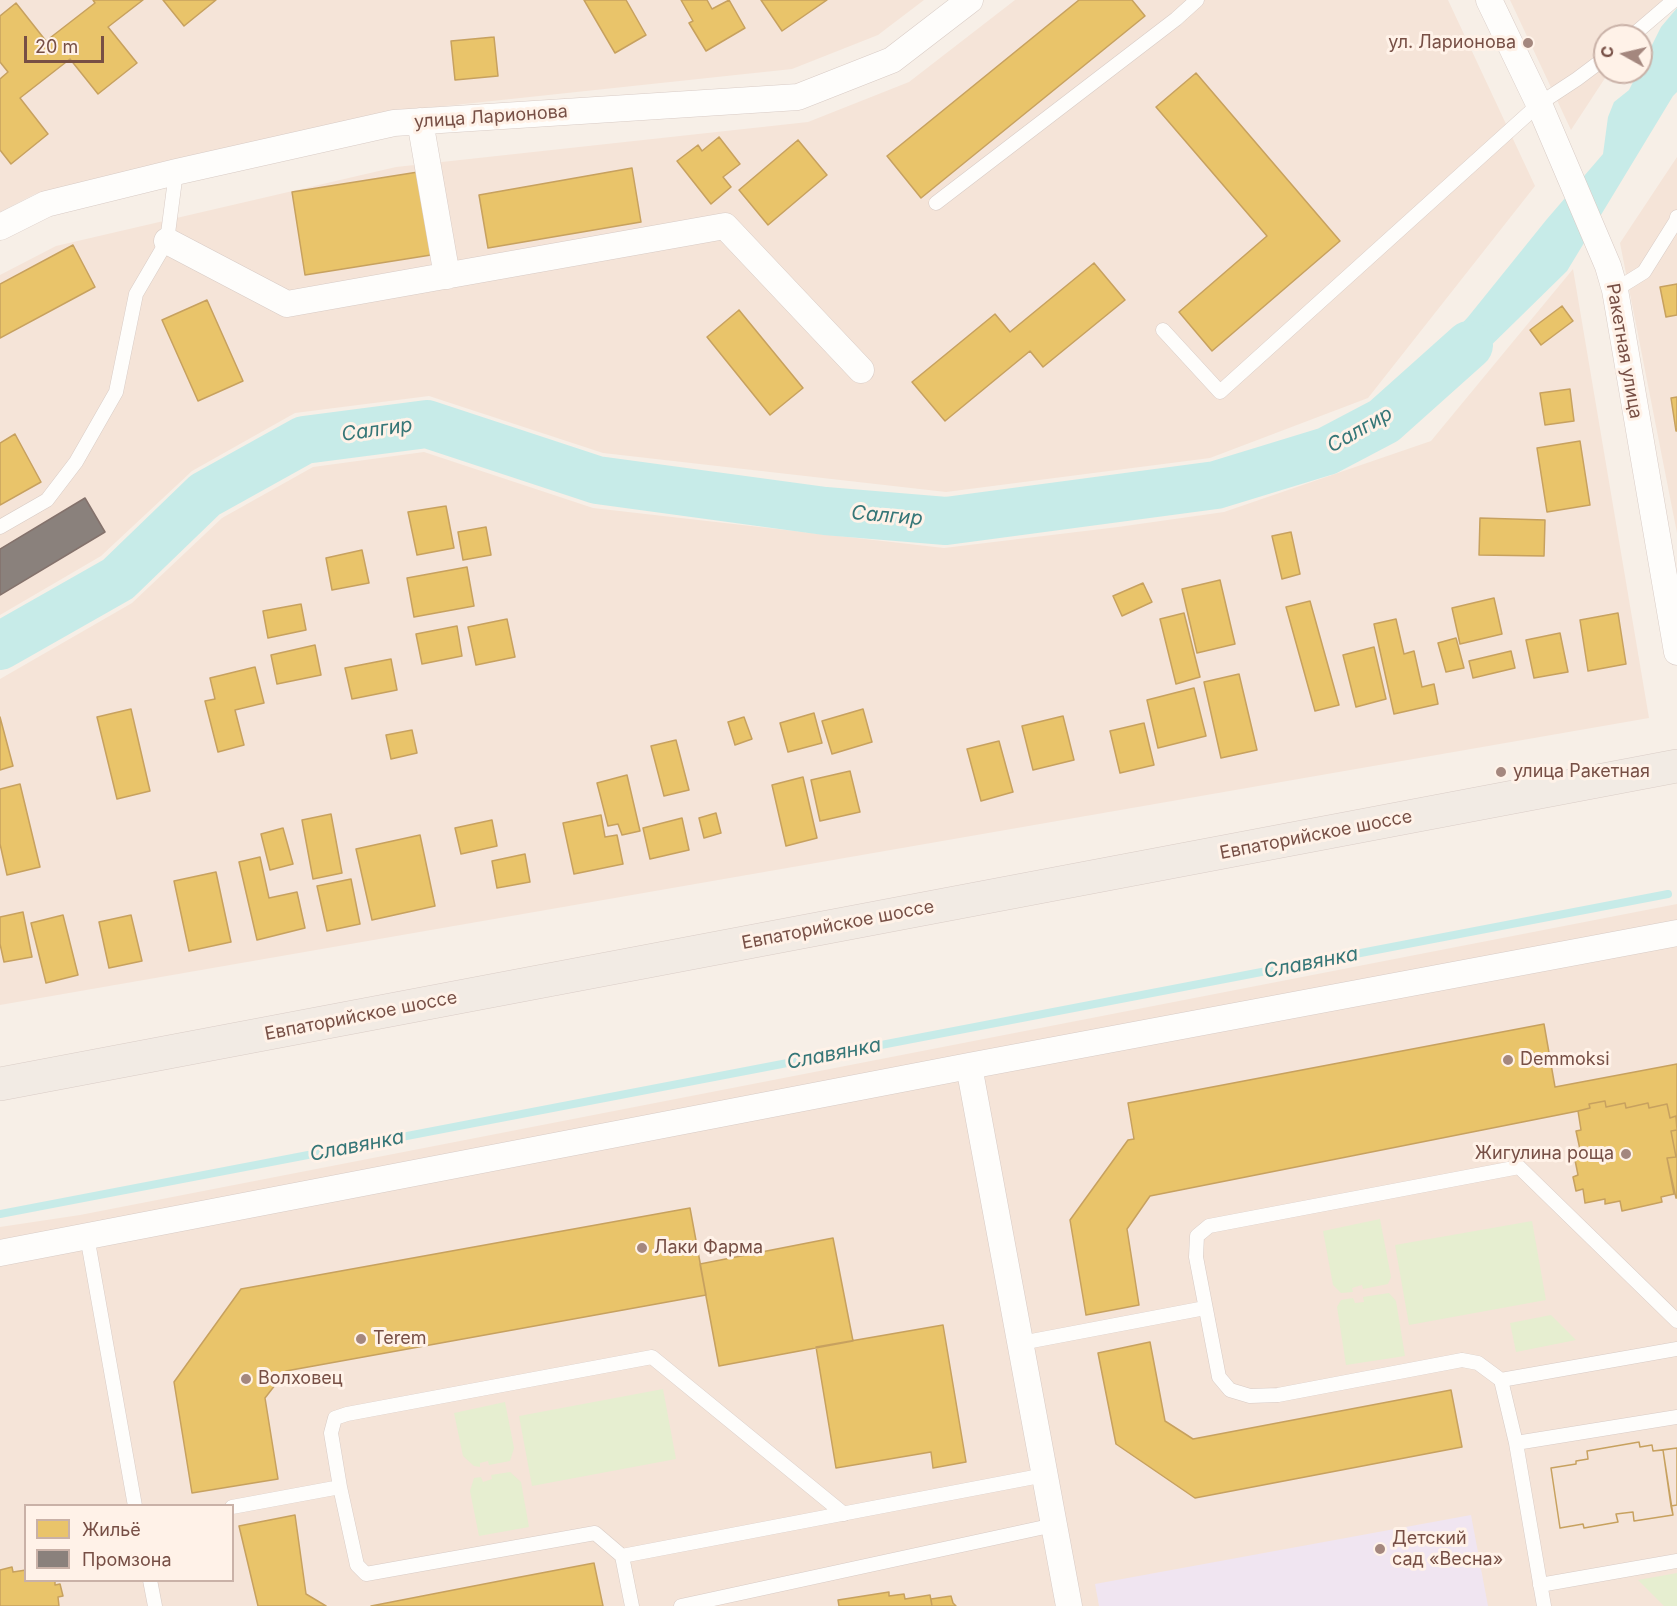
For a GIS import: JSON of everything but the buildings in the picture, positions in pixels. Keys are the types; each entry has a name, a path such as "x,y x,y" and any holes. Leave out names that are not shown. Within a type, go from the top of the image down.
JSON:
{"main road":[{"name":"Евпаторийское шоссе","path":"0,1084 1677,766"}],"street":[{"name":"улица Ларионова","path":"0,227 46,204 394,123 798,97 891,60 969,0"},
{"name":"Ракетная улица","path":"1489,0 1539,104 1611,278 1677,652"},
{"path":"420,121 447,276"},
{"path":"167,242 287,304 725,225 861,370"},
{"path":"0,1253 969,1066 1677,933"},
{"path":"969,1066 1069,1606"}],"lane":[{"path":"936,203 1167,27 1197,0"},
{"path":"1646,24 1674,0"},
{"path":"1163,330 1220,392 1539,104 1593,67"},
{"path":"0,527 47,500 76,462 116,392 136,294 167,242 176,172"},
{"path":"1611,278 1644,272 1677,217"},
{"path":"1544,1606 1516,1443 1501,1380 1478,1362 1461,1360 1278,1395 1250,1396 1230,1390 1219,1377 1196,1257 1197,1236 1209,1226 1519,1167 1677,1321"},
{"path":"87,1236 135,1504"},
{"path":"1021,1343 1205,1308"},
{"path":"1501,1380 1677,1349"},
{"path":"632,1606 622,1556 595,1533 366,1574 357,1564 340,1486 331,1433 335,1418 652,1358 844,1514"},
{"path":"1516,1443 1677,1416"},
{"path":"622,1556 1045,1475"},
{"path":"234,1507 340,1486"},
{"path":"681,1606 1054,1525"},
{"path":"1540,1585 1677,1561"},
{"path":"150,1582 155,1606"}],"shaded area":[{"path":"0,0 924,0 878,35 792,69 389,112 35,194 0,212"},
{"path":"1015,0 1448,0 1535,186 1368,398 1210,458 946,492 603,453 429,396 295,413 192,471 101,556 0,615 0,275 56,246 396,167 808,122 909,82"},
{"path":"1510,0 1672,0 1645,24 1593,24 1593,84 1601,84 1571,130"},
{"path":"1677,157 1677,533 1620,243"},
{"path":"1573,269 1649,718 0,1005 0,679 132,603 222,518 313,467 424,452 593,508 944,548 1224,512 1431,441"},
{"path":"1677,904 1677,1606 0,1606 0,1227 80,1215"},
{"name":"Детский сад «Весна»","path":"1471,1515 1488,1606 1099,1606 1095,1584"}],"green space":[{"path":"1380,1219 1391,1277 1388,1284 1363,1289 1362,1285 1352,1288 1353,1292 1341,1293 1333,1285 1323,1231"},
{"path":"1532,1221 1546,1300 1409,1325 1395,1245"},
{"path":"1389,1293 1396,1301 1405,1356 1346,1365 1337,1307 1341,1300 1353,1298 1355,1303 1364,1302 1363,1297"},
{"path":"1551,1315 1576,1340 1516,1352 1510,1323"},
{"path":"663,1389 676,1459 532,1486 519,1416"},
{"path":"505,1402 514,1448 510,1461 489,1465 488,1461 480,1463 480,1467 474,1466 463,1456 454,1413"},
{"path":"510,1472 521,1482 529,1527 479,1536 470,1491 474,1478 481,1477 483,1482 492,1479 491,1475"},
{"path":"1677,1573 1677,1606 1664,1606 1638,1580"}],"water":[{"path":"1677,8 1677,92 1567,271 1420,415 1418,371 1468,317 1603,154 1608,117 1614,102 1629,90 1632,84 1653,84 1653,43 1661,27"}],"waterway":[{"name":"Салгир","path":"0,646 118,579 205,495 304,440 427,424 597,480 825,511 946,521 1216,485 1327,451 1384,421 1469,345"},
{"name":"Славянка","path":"0,1214 1668,894"}],"place":[{"name":"ул. Ларионова","path":"1528,43"},
{"name":"улица Ракетная","path":"1501,772"},
{"name":"Demmoksi","path":"1508,1060"},
{"name":"Жигулина роща","path":"1626,1154"},
{"name":"Лаки Фарма","path":"642,1248"},
{"name":"Terem","path":"361,1339"},
{"name":"Волховец","path":"246,1379"},
{"name":"Детский сад «Весна»","path":"1380,1549"}]}
